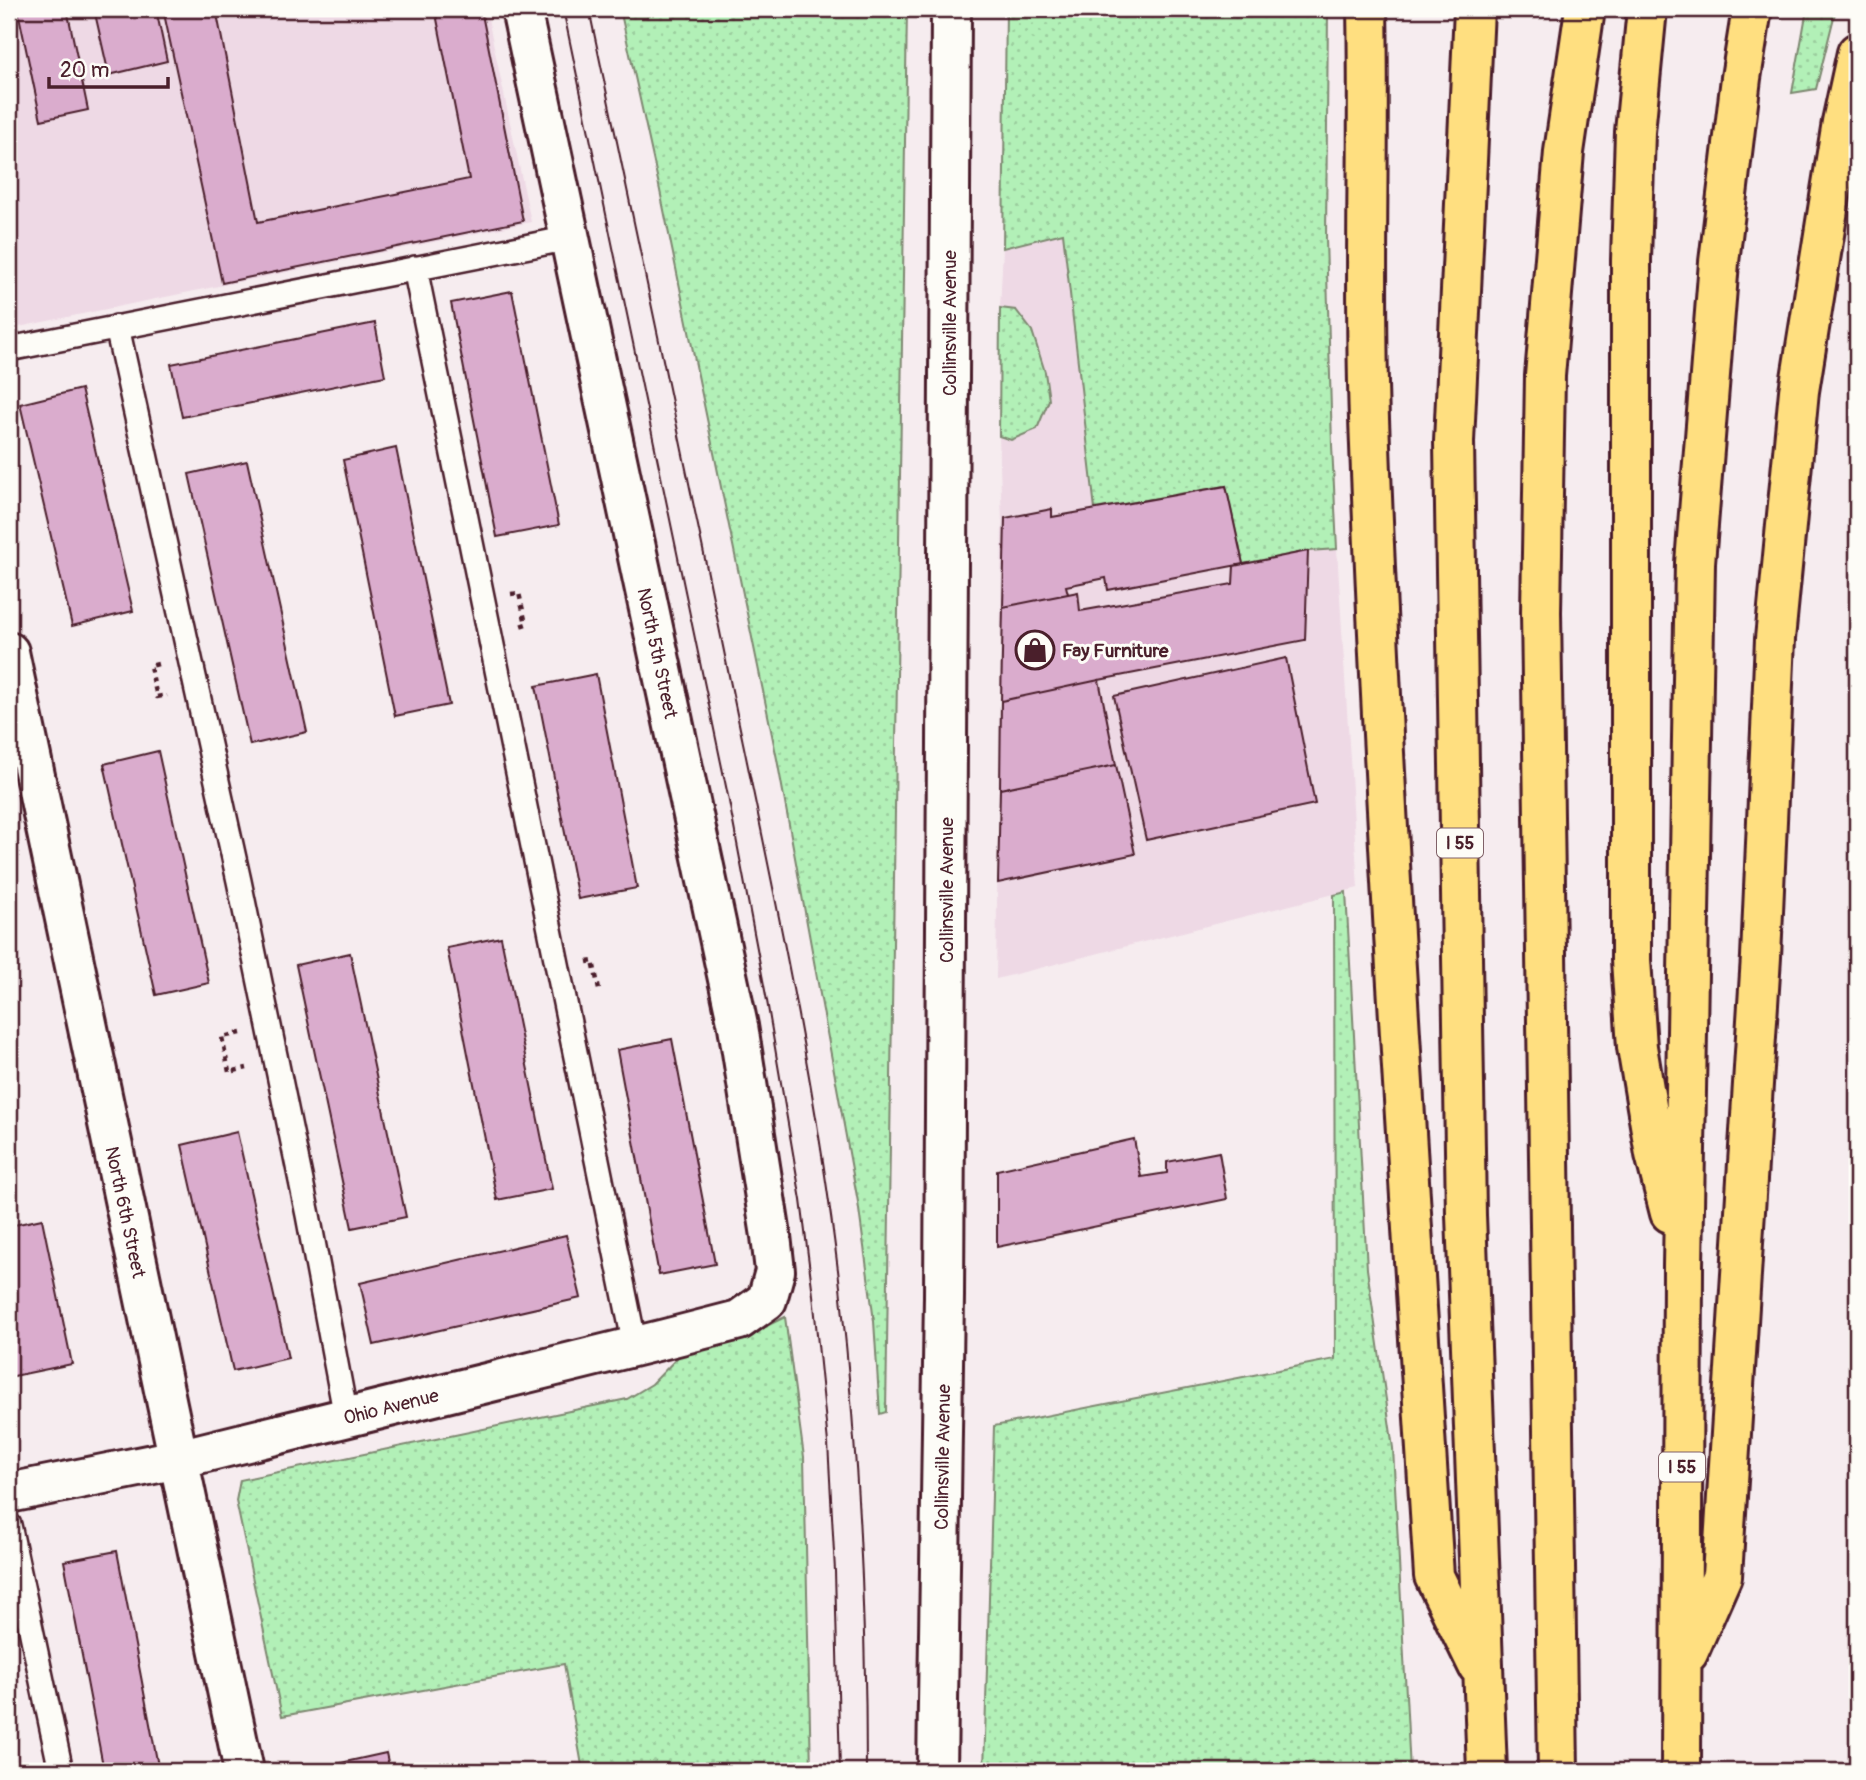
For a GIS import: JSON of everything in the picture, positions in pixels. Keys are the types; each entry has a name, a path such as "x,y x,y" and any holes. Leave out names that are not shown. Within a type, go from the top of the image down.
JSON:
{"highway":[{"path":"1367,9 1369,415 1385,752 1434,1576 1483,1677"},
{"path":"1368,87 1377,9"},
{"name":"I 55","path":"1474,9 1454,442 1466,1215 1487,1771"},
{"path":"1558,1771 1541,584 1545,376 1564,152 1585,9"},
{"path":"1647,9 1635,132 1631,260 1631,960 1637,1047 1653,1140 1683,1266"},
{"name":"I 55","path":"1681,1771 1683,1266 1695,562 1720,262 1741,78 1752,9"},
{"path":"1682,1668 1722,1576 1759,985 1777,625 1799,391 1842,122 1857,53"}],"street":[{"name":"North 5th Street","path":"521,9 738,1026 775,1271 767,1300"},
{"name":"Collinsville Avenue","path":"937,1771 944,1296 951,9"},
{"name":"North 6th Street","path":"9,652 244,1771"},
{"name":"Ohio Avenue","path":"9,1493 178,1459 739,1320 767,1300"}],"lane":[{"path":"9,349 570,237"},
{"path":"415,268 635,1346"},
{"path":"117,327 242,894 308,1215 346,1417"},
{"path":"9,1525 61,1771"}],"shaded area":[{"path":"9,9 486,9 531,222 9,329"},
{"path":"1063,233 1095,509 1226,486 1308,551 1337,549 1358,888 996,979 1002,523 999,436 1011,440 1016,310 1000,308 1003,248"}],"green space":[{"path":"620,9 907,9 886,1412 880,1414 874,1321 858,1202 777,759"},
{"path":"1006,9 1328,9 1326,238 1337,549 1308,551 1243,564 1226,486 1095,509 1063,233 1003,248"},
{"path":"1807,9 1836,9 1816,89 1792,93"},
{"path":"1000,308 1016,310 1032,331 1045,372 1049,400 1037,429 1011,440 999,436"},
{"path":"1346,892 1367,1269 1393,1448 1410,1771 984,1771 994,1426 1335,1359 1334,895"},
{"path":"785,1317 804,1457 811,1771 583,1771 564,1664 282,1716 236,1501 240,1480 627,1399 652,1384 679,1356 740,1339"}],"building":[{"path":"67,9 88,110 41,120 18,11"},
{"path":"94,9 156,9 167,61 109,75"},
{"path":"163,9 216,9 258,222 469,179 435,9 481,9 523,221 222,283"},
{"path":"512,291 559,525 497,537 451,303"},
{"path":"375,323 385,376 182,417 171,364"},
{"path":"81,389 133,611 72,626 20,404"},
{"path":"396,448 449,705 395,716 343,460"},
{"path":"247,461 307,732 250,745 189,474"},
{"path":"1226,486 1243,564 1108,590 1106,578 1066,586 1068,594 1003,607 1005,518 1052,509 1052,517"},
{"path":"1308,551 1305,640 1001,701 1003,607 1078,592 1080,611 1233,584 1234,566"},
{"path":"1286,658 1315,804 1146,840 1114,696"},
{"path":"596,674 637,888 578,899 536,686"},
{"path":"1099,680 1116,765 1000,789 1001,701"},
{"path":"158,751 209,983 156,995 104,764"},
{"path":"1116,765 1135,854 998,883 1000,789"},
{"path":"501,937 552,1189 497,1200 447,948"},
{"path":"350,953 406,1217 352,1228 296,965"},
{"path":"672,1039 715,1264 659,1275 617,1050"},
{"path":"237,1132 288,1358 233,1371 182,1145"},
{"path":"1134,1139 1141,1177 1167,1173 1167,1162 1219,1152 1227,1199 997,1247 997,1170"},
{"path":"42,1219 72,1364 9,1377 9,1226"},
{"path":"566,1235 581,1298 374,1345 360,1283"},
{"path":"117,1551 159,1771 104,1771 64,1561"},
{"path":"386,1753 390,1771 337,1771 336,1764"}],"tram line":[{"path":"563,9 728,796 801,1200 828,1443 835,1571 840,1771"},
{"path":"589,9 764,842 819,1138 840,1287 856,1468 863,1590 866,1771"}],"place":[{"name":"Fay Furniture","path":"1035,650"}]}
